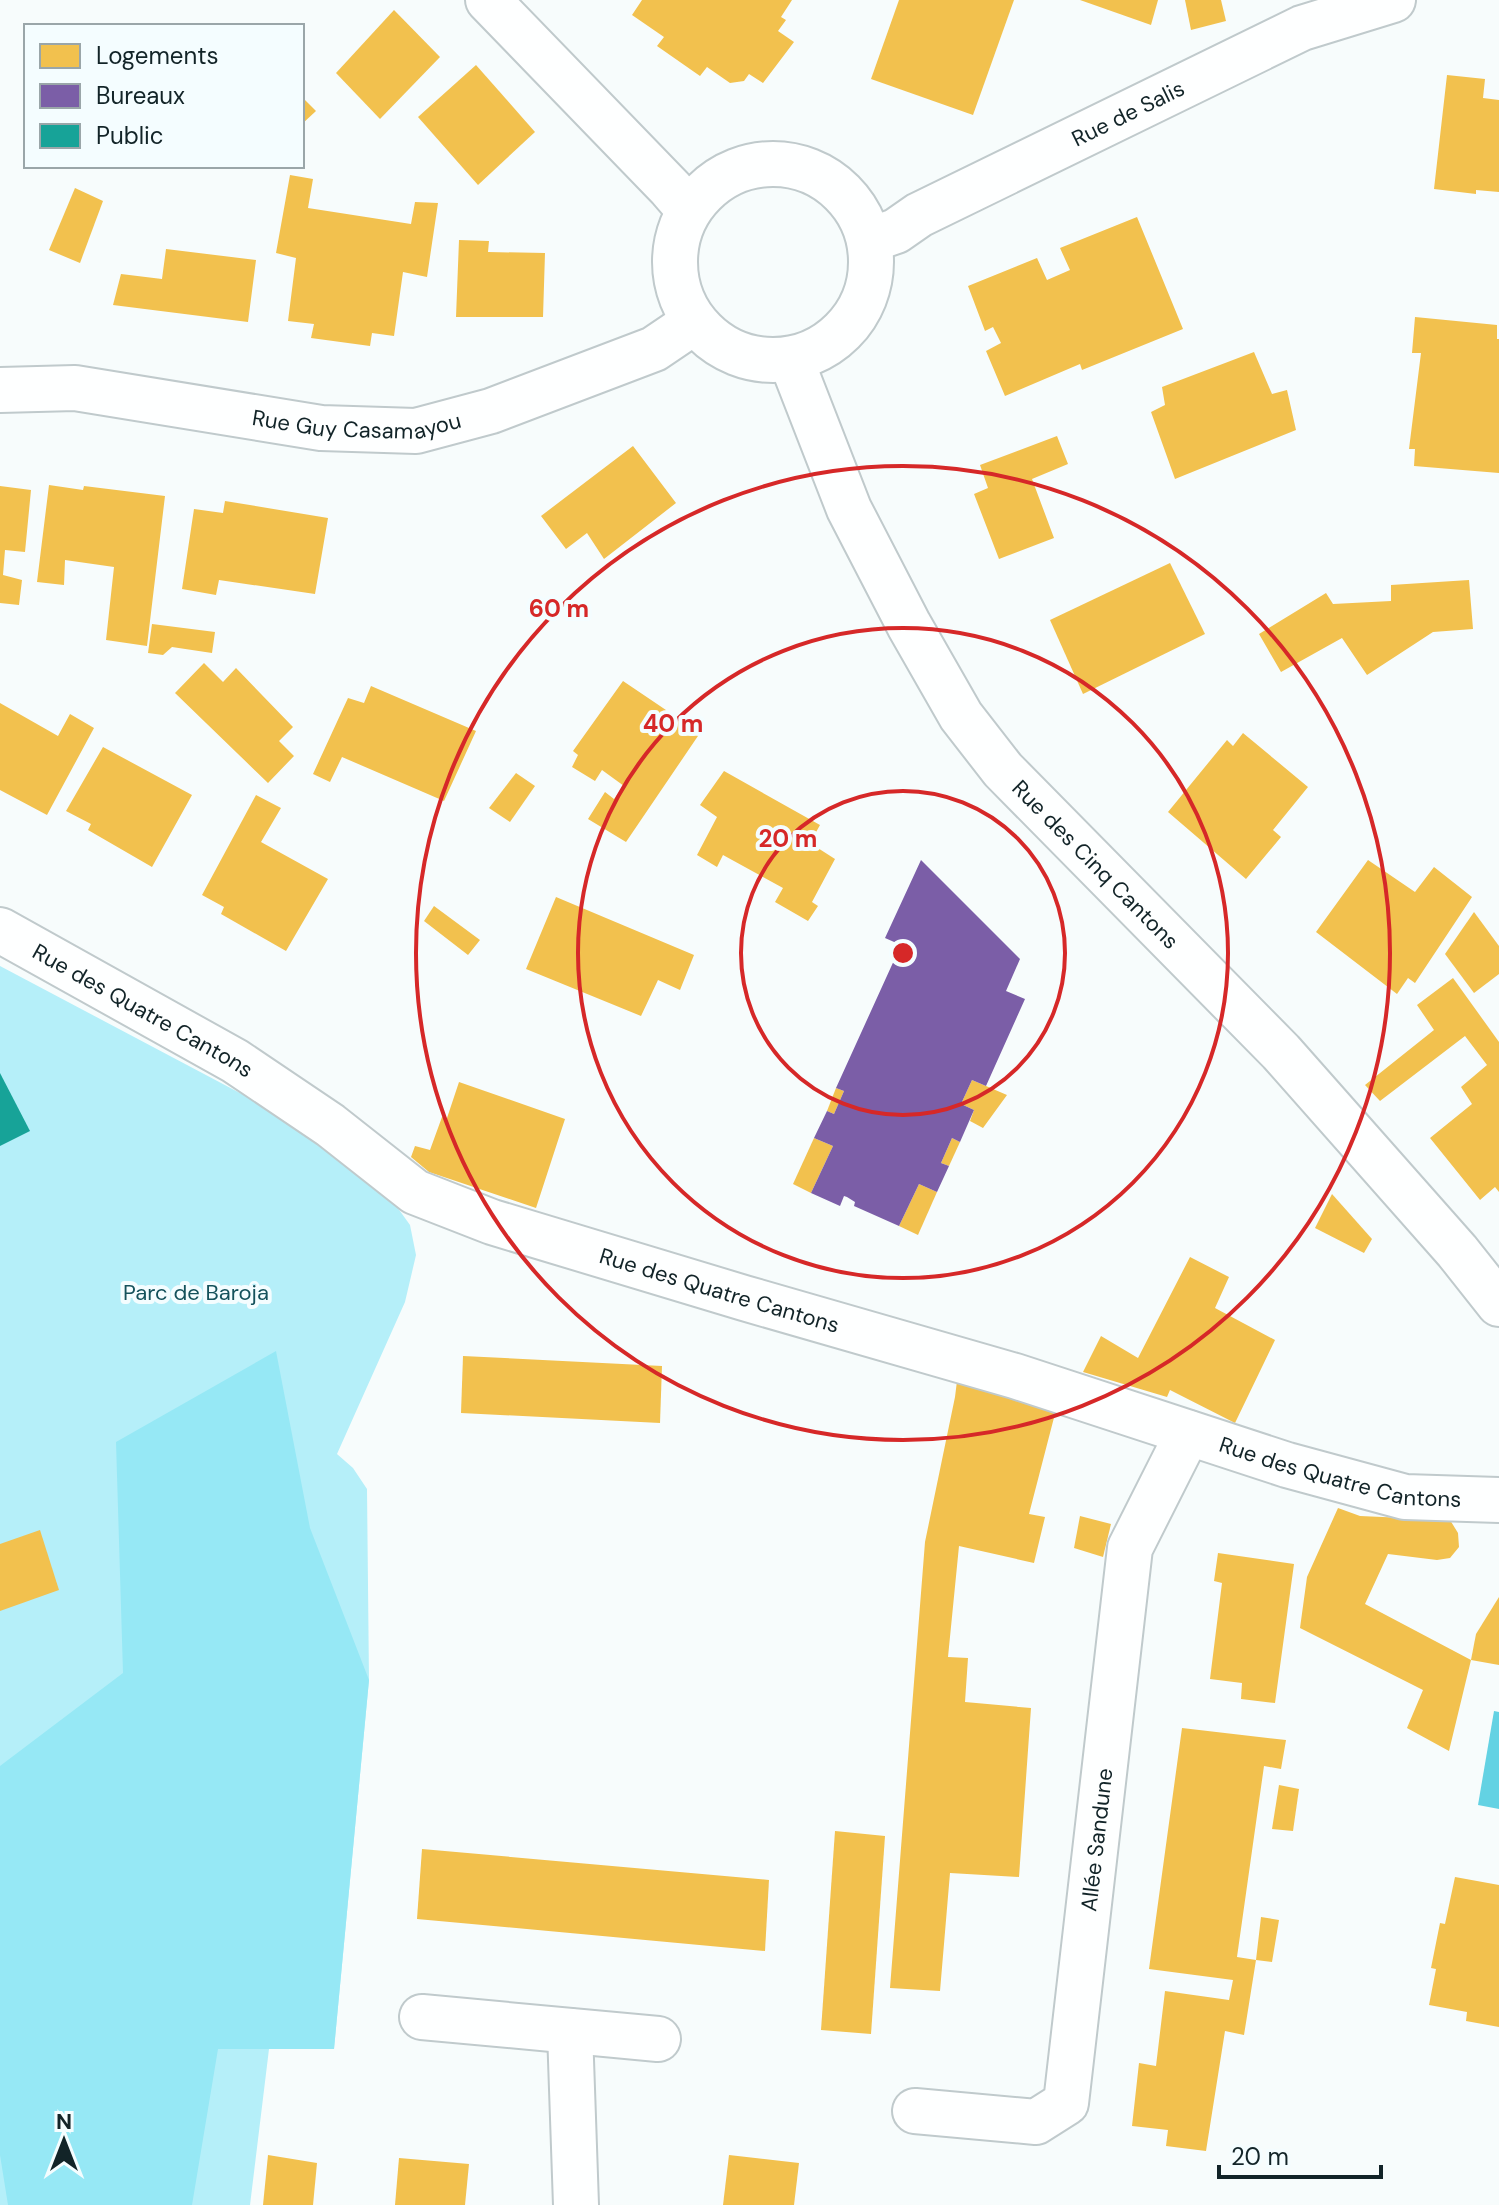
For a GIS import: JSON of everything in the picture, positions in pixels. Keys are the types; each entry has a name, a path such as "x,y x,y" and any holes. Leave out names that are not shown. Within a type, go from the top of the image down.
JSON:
{"street":[{"path":"488,0 689,210"},
{"name":"Rue de Salis","path":"870,240 896,231 919,215 1302,28 1393,0"},
{"path":"773,163 806,168 835,185 857,209 870,240 872,271 863,302 846,329 821,349 791,360 763,361 737,354 714,341 694,322 679,296 673,267 677,237 689,210 711,185 740,168 773,163"},
{"name":"Rue Guy Casamayou","path":"0,390 75,388 321,428 416,431 491,411 654,349 694,322"},
{"name":"Rue des Cinq Cantons","path":"791,360 849,509 909,625 961,716 1003,770 1281,1052 1457,1251 1499,1304"},
{"name":"Rue des Quatre Cantons","path":"0,930 235,1061 330,1125 415,1192 492,1222 1015,1376 1287,1465 1405,1497 1499,1500"},
{"name":"Allée Sandune","path":"915,2111 1036,2122 1066,2103 1130,1548 1188,1433"},
{"path":"422,2017 658,2039"},
{"path":"570,2031 576,2205"}],"green space":[{"name":"Parc de Baroja","path":"0,966 325,1138 392,1200 410,1225 416,1255 405,1302 337,1454 353,1468 367,1489 369,1680 334,2049 269,2049 250,2205 0,2205"}],"shaded area":[{"path":"276,1351 310,1528 369,1680 334,2049 218,2049 192,2205 8,2205 0,2155 0,1766 123,1673 116,1442"},
{"path":"1494,1711 1499,1712 1499,1809 1478,1805"}],"building: Logements":[{"path":"642,0 792,0 781,17 786,20 778,31 794,42 763,83 749,74 744,81 730,83 707,67 700,76 657,46 664,37 632,15"},
{"path":"899,0 1014,0 973,115 871,79"},
{"path":"1080,0 1158,0 1151,25"},
{"path":"1185,0 1221,0 1226,21 1191,30"},
{"path":"394,10 440,57 380,119 336,73"},
{"path":"476,65 535,132 478,185 418,117"},
{"path":"1447,75 1485,79 1483,98 1499,100 1499,192 1476,190 1476,194 1434,189"},
{"path":"304,99 316,111 304,122"},
{"path":"290,175 313,179 308,208 411,224 415,202 438,203 427,277 403,272 394,336 372,333 370,346 311,338 314,324 288,321 296,258 276,253"},
{"path":"75,188 103,201 80,263 49,250"},
{"path":"1137,217 1183,329 1082,370 1080,364 1005,396 986,351 1001,343 993,327 985,331 968,286 1037,258 1047,280 1070,270 1060,248"},
{"path":"459,240 489,241 488,252 545,253 543,317 456,317"},
{"path":"166,249 256,260 248,322 113,305 121,274 162,279"},
{"path":"1415,317 1497,325 1499,473 1414,466 1415,449 1409,449 1421,353 1412,353"},
{"path":"1254,352 1272,394 1287,390 1296,430 1175,479 1151,412 1165,405 1162,387"},
{"path":"1057,436 1068,464 1032,479 1054,538 999,559 974,494 988,488 980,465"},
{"path":"633,446 676,503 604,559 587,533 566,549 541,516"},
{"path":"49,485 165,496 147,646 106,640 114,567 65,560 64,585 37,582"},
{"path":"0,486 31,490 25,552 5,550 3,575 22,580 19,605 0,603"},
{"path":"225,501 328,518 315,594 219,580 216,595 182,589 194,509 223,513"},
{"path":"1170,563 1205,634 1083,694 1050,620"},
{"path":"1469,580 1473,629 1433,632 1367,675 1342,638 1281,672 1259,634 1326,593 1333,604 1391,601 1391,585"},
{"path":"152,624 215,632 212,653 172,647 163,655 148,653"},
{"path":"204,663 223,682 236,668 293,727 279,741 294,756 268,783 175,693"},
{"path":"623,681 700,733 626,842 588,819 605,792 614,799 624,786 602,770 595,781 572,767 578,755 573,751"},
{"path":"371,686 476,731 444,801 342,757 330,782 313,774 348,698 364,703"},
{"path":"0,703 58,736 70,714 94,728 47,815 0,790"},
{"path":"1243,733 1308,787 1273,830 1281,837 1246,879 1168,812 1227,740 1233,746"},
{"path":"103,747 192,795 152,867 88,830 91,824 66,811"},
{"path":"724,771 820,825 810,843 835,859 812,902 818,906 808,921 775,902 783,888 723,855 717,867 697,855 717,817 700,805"},
{"path":"516,773 535,786 510,822 489,808"},
{"path":"256,795 281,808 261,842 328,879 286,951 221,914 224,907 202,895"},
{"path":"1368,860 1415,892 1434,867 1472,897 1415,983 1408,978 1397,994 1316,932"},
{"path":"556,897 694,955 680,990 658,980 641,1016 526,969"},
{"path":"434,906 480,940 468,955 424,921"},
{"path":"1474,912 1499,946 1499,974 1474,993 1445,954"},
{"path":"1453,978 1499,1042 1499,1192 1495,1187 1480,1200 1430,1138 1472,1104 1461,1087 1487,1065 1465,1036 1380,1101 1365,1085 1434,1030 1417,1005"},
{"path":"972,1080 1007,1095 983,1128 970,1121 974,1110 961,1104"},
{"path":"459,1082 565,1119 536,1208 429,1172 411,1157 415,1146 430,1150 442,1117 447,1118"},
{"path":"836,1088 844,1091 834,1114 827,1111"},
{"path":"814,1138 833,1146 811,1193 793,1184"},
{"path":"952,1138 960,1142 949,1166 941,1163"},
{"path":"919,1184 937,1192 918,1235 899,1226"},
{"path":"1332,1194 1372,1239 1364,1253 1315,1228"},
{"path":"1190,1257 1229,1277 1215,1308 1275,1340 1235,1423 1170,1390 1167,1397 1083,1372 1101,1336 1138,1358"},
{"path":"463,1356 662,1366 660,1423 461,1413"},
{"path":"957,1381 1057,1406 1029,1514 1045,1517 1034,1563 959,1546 948,1657 968,1658 965,1702 1031,1708 1019,1877 950,1873 940,1991 890,1988 925,1542"},
{"path":"1338,1508 1360,1516 1450,1520 1458,1533 1459,1547 1450,1558 1437,1560 1388,1554 1365,1604 1471,1660 1449,1751 1407,1728 1423,1690 1300,1628 1307,1577"},
{"path":"1080,1516 1111,1524 1103,1557 1074,1548"},
{"path":"40,1530 59,1590 0,1611 0,1544"},
{"path":"1218,1553 1294,1564 1275,1703 1241,1699 1242,1683 1210,1679 1222,1583 1214,1581"},
{"path":"1499,1597 1499,1665 1471,1660 1476,1634"},
{"path":"1182,1728 1286,1740 1281,1769 1264,1766 1237,1957 1256,1960 1244,2035 1225,2031 1206,2151 1166,2146 1168,2130 1132,2126 1139,2063 1156,2066 1165,1991 1229,2000 1233,1980 1149,1969"},
{"path":"1279,1785 1299,1789 1293,1831 1272,1829"},
{"path":"835,1831 885,1836 871,2034 821,2030"},
{"path":"422,1849 769,1880 765,1951 417,1919"},
{"path":"1455,1877 1499,1885 1499,2027 1466,2021 1467,2012 1429,2005 1436,1969 1431,1968 1440,1923 1445,1924"},
{"path":"1261,1917 1279,1920 1272,1962 1256,1960"},
{"path":"268,2155 317,2163 313,2205 263,2205"},
{"path":"729,2155 799,2163 794,2205 723,2205"},
{"path":"399,2158 469,2164 465,2205 395,2205"}],"building: Bureaux":[{"path":"921,860 1020,959 1006,991 1025,999 986,1086 972,1080 961,1104 974,1110 960,1142 952,1138 941,1163 949,1166 937,1192 919,1184 899,1226 854,1206 855,1202 847,1197 844,1196 840,1206 811,1193 833,1146 814,1138 827,1111 834,1114 844,1091 836,1088 901,945 885,938"}],"building: Public":[{"path":"0,1073 30,1131 0,1146"}]}
